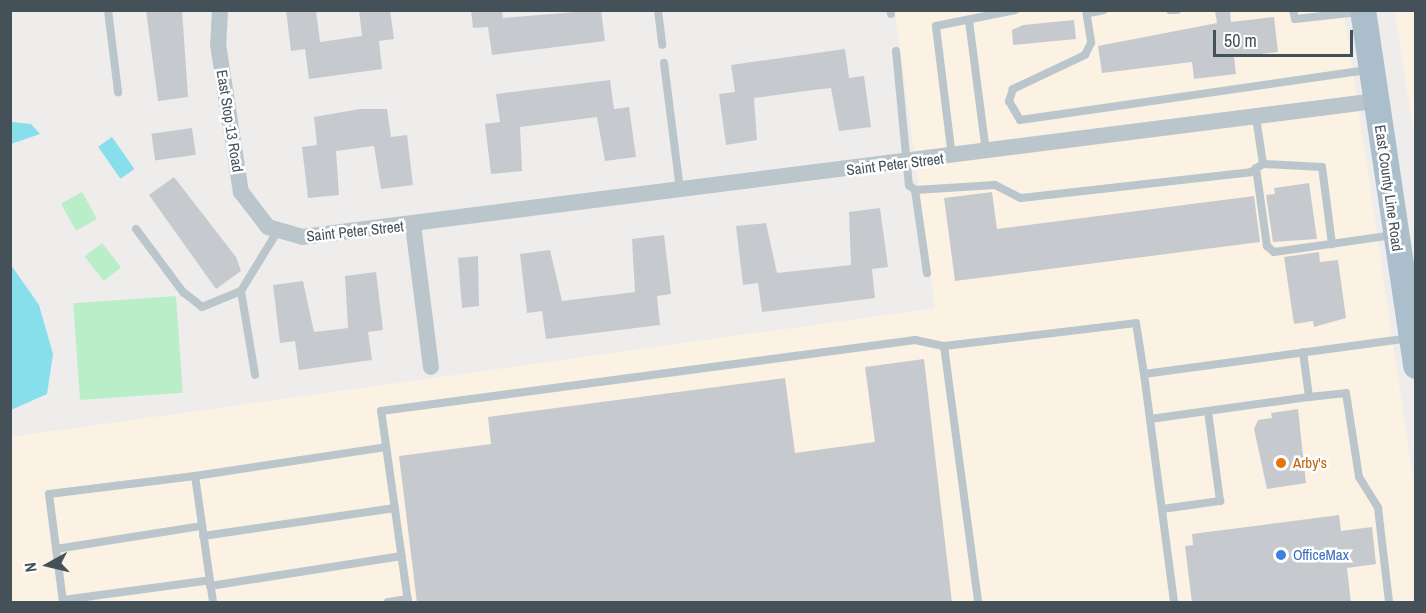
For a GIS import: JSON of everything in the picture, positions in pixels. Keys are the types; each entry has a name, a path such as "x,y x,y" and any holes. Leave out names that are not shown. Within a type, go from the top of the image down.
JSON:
{"main road":[{"name":"East County Line Road","path":"1363,11 1416,366"}],"street":[{"name":"East Stop 13 Road","path":"220,10 218,44 241,192 271,228"},
{"name":"Saint Peter Street","path":"271,228 308,237 413,225 1376,101"},
{"name":"Saint Peter Street","path":"413,225 431,367"}],"lane":[{"path":"108,10 118,92"},
{"path":"658,10 662,45"},
{"path":"952,157 936,26 1015,10"},
{"path":"1104,10 1087,12 1091,43 1085,55 1013,89 1009,102 1020,120 1372,69"},
{"path":"1170,10 1177,10"},
{"path":"1293,10 1294,19 1363,11"},
{"path":"969,21 986,152"},
{"path":"896,51 909,185 915,190 927,273"},
{"path":"664,63 680,191"},
{"path":"1256,117 1267,246 1274,252 1396,234"},
{"path":"915,190 995,185 1020,198 1260,166 1322,167 1332,244"},
{"path":"255,375 241,291 271,228"},
{"path":"136,229 183,292 202,306 241,291"},
{"path":"388,603 408,601 381,411 915,340 944,346 1136,323 1174,603"},
{"path":"1144,374 1413,337"},
{"path":"944,346 978,603"},
{"path":"1303,352 1309,397"},
{"path":"1150,419 1346,393 1359,477 1378,508 1389,603"},
{"path":"1162,509 1220,501 1208,411"},
{"path":"386,447 195,476 49,494 63,601 402,556"},
{"path":"195,476 213,603"},
{"path":"203,536 395,508"},
{"path":"56,549 202,526"}],"shaded area":[{"path":"895,11 1344,11 1415,493 1415,602 11,602 10,437 935,308"},
{"path":"1395,11 1415,11 1415,142"}],"green space":[{"path":"82,192 97,219 76,231 61,204"},
{"path":"102,243 121,267 104,281 85,257"},
{"path":"176,296 183,393 80,400 73,303"}],"water":[{"path":"10,46 12,122 31,124 40,134 11,144"},
{"path":"112,137 134,169 120,179 98,147"},
{"path":"11,265 39,305 53,354 47,394 11,410"}],"building":[{"path":"146,10 182,10 188,97 158,101"},
{"path":"286,10 316,10 320,42 362,36 359,10 390,10 394,39 379,41 382,69 309,79 305,49 291,51"},
{"path":"471,10 502,10 503,18 601,10 605,41 492,55 488,27 473,28"},
{"path":"1230,10 1231,22 1274,17 1278,52 1234,57 1236,74 1194,79 1192,62 1102,73 1098,46 1217,23 1215,11"},
{"path":"1074,20 1076,39 1013,45 1012,30 1023,25"},
{"path":"845,49 849,78 864,76 871,127 839,131 831,88 805,91 754,98 757,140 726,145 719,94 735,92 731,65"},
{"path":"610,80 614,109 629,107 636,157 605,161 597,117 520,127 522,171 491,174 485,124 500,122 496,94"},
{"path":"360,109 387,109 391,137 407,135 413,185 381,189 374,146 336,151 339,195 308,198 302,147 317,145 314,117"},
{"path":"192,128 196,155 155,160 151,134"},
{"path":"174,177 236,257 241,271 216,289 149,195"},
{"path":"1309,183 1317,239 1273,242 1266,195 1275,194 1274,188"},
{"path":"992,192 997,229 1254,196 1260,242 955,281 944,198"},
{"path":"880,208 888,267 872,269 875,298 762,312 758,283 743,285 736,226 766,223 777,273 851,265 849,212"},
{"path":"664,235 671,294 657,296 660,325 546,339 542,311 527,313 520,254 550,250 562,301 635,292 632,239"},
{"path":"1319,252 1320,262 1338,260 1346,318 1314,327 1313,321 1294,324 1284,257"},
{"path":"478,256 479,306 462,308 458,258"},
{"path":"376,272 383,330 368,332 372,360 299,370 295,341 280,343 273,285 303,281 314,332 348,328 345,276"},
{"path":"924,359 952,603 417,603 399,456 491,444 488,417 785,378 795,453 875,442 865,367"},
{"name":"Arby's","path":"1298,409 1306,483 1267,489 1254,429 1258,420 1272,418 1271,413"},
{"name":"OfficeMax","path":"1339,515 1341,531 1372,527 1376,564 1347,568 1351,603 1192,603 1185,546 1193,545 1192,534"}],"place":[{"name":"Arby's","path":"1281,463"},
{"name":"OfficeMax","path":"1281,555"}]}
